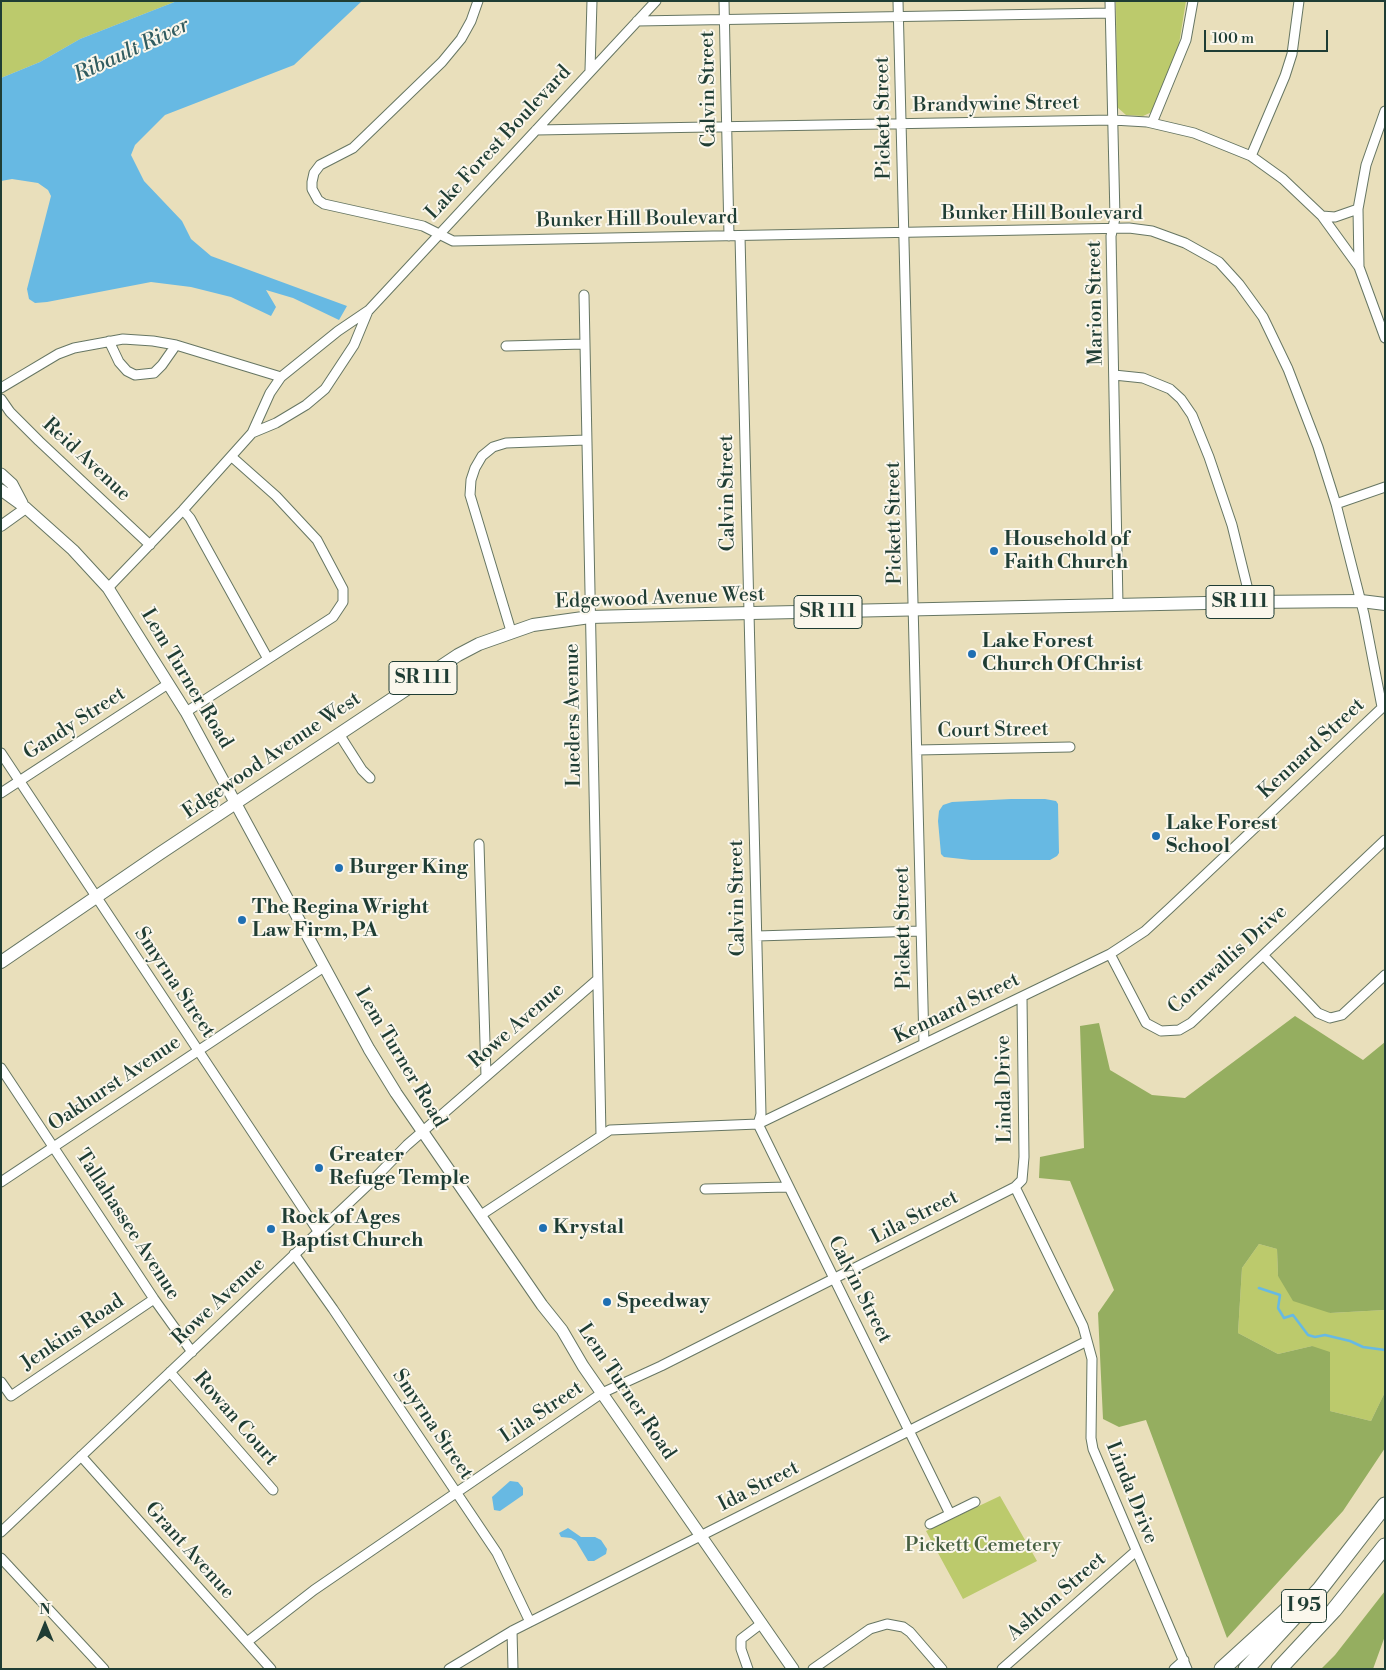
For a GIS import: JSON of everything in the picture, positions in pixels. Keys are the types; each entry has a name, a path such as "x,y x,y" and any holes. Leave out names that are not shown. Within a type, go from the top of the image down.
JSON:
{"highway":[{"name":"I 95","path":"1246,1669 1299,1612 1359,1541 1385,1505"},
{"path":"1222,1669 1359,1541"},
{"name":"I 95","path":"1279,1669 1334,1610 1385,1546"}],"main road":[{"name":"Lem Turner Road","path":"1,474 12,484 26,508"},
{"name":"Lem Turner Road","path":"1,490 26,508 73,550 108,588 186,712 369,1049 422,1132 542,1305 562,1330 602,1393 793,1669"},
{"name":"Edgewood Avenue West","path":"1361,600 1385,595"},
{"name":"Edgewood Avenue West","path":"1,962 458,656 479,644 512,631 560,619 590,617 1361,600 1385,604"}],"street":[{"name":"Bunker Hill Boulevard","path":"478,1 471,22 452,52 353,148 320,165 314,173 312,182 314,195 324,204 423,226 453,241 1113,228 1152,231 1185,243 1218,262 1249,296 1263,317 1288,370 1318,447 1336,504 1361,600 1384,706"},
{"path":"590,70 592,1"},
{"name":"Lake Forest Boulevard","path":"108,588 183,510 252,433 270,393 281,376 338,330 368,310 656,1"},
{"name":"Calvin Street","path":"724,1 729,236"},
{"name":"Pickett Street","path":"898,1 915,610 924,1044"},
{"name":"Marion Street","path":"1110,1 1113,120 1113,228 1111,236 1118,606"},
{"path":"1152,123 1186,40 1193,1"},
{"path":"1251,156 1285,76 1292,54 1299,1"},
{"path":"637,22 1110,13"},
{"path":"1385,111 1366,165 1358,209 1359,267 1385,338"},
{"name":"Brandywine Street","path":"536,130 1113,120 1152,123 1194,133 1251,156 1267,167 1322,216 1359,267"},
{"path":"1322,216 1336,217 1358,209"},
{"name":"Calvin Street","path":"740,236 761,1114 758,1124 950,1514"},
{"name":"Lueders Avenue","path":"584,295 601,1134"},
{"name":"Lake Forest Boulevard","path":"252,433 276,423 306,405 325,389 354,345 368,310"},
{"path":"1,388 58,354 109,341 137,339 176,345 281,376"},
{"path":"109,341 119,362 127,371 135,375 154,373 176,345"},
{"path":"506,346 584,344"},
{"path":"1114,375 1143,378 1170,389 1181,398 1192,415 1209,457 1232,525 1252,602"},
{"name":"Reid Avenue","path":"1,399 10,412 39,441 150,545"},
{"path":"512,631 470,495 471,480 475,468 482,456 494,447 506,443 586,440"},
{"path":"186,712 334,616 343,602 343,589 317,540 276,496 232,457"},
{"path":"1336,504 1385,487"},
{"path":"1,526 26,508"},
{"path":"183,510 190,518 268,659"},
{"name":"Gandy Street","path":"1,793 168,684"},
{"name":"Kennard Street","path":"481,1215 601,1134 620,1128 758,1124 1110,954 1145,930 1171,907 1384,706"},
{"path":"339,734 362,770 370,778"},
{"name":"Court Street","path":"917,750 1070,747"},
{"name":"Smyrna Street","path":"1,754 318,1231"},
{"name":"Cornwallis Drive","path":"1110,954 1146,1023 1153,1029 1169,1032 1179,1030 1191,1023 1385,840"},
{"path":"479,844 486,1076"},
{"path":"757,936 921,931"},
{"path":"1263,955 1318,1013 1330,1018 1342,1015 1385,975"},
{"name":"Oakhurst Avenue","path":"1,1182 324,967"},
{"name":"Rowe Avenue","path":"1,1532 422,1132 597,980"},
{"name":"Linda Drive","path":"1022,998 1024,1157 1022,1180 1015,1188 1071,1299 1088,1342 1092,1359 1091,1438 1093,1449 1185,1665"},
{"name":"Tallahassee Avenue","path":"1,1068 154,1299 192,1352"},
{"path":"705,1189 788,1188"},
{"name":"Lila Street","path":"248,1642 314,1590 602,1393 661,1366 1015,1188"},
{"name":"Smyrna Street","path":"294,1254 334,1309 496,1552 530,1622"},
{"name":"Jenkins Road","path":"1,1382 11,1396 154,1299"},
{"name":"Ida Street","path":"450,1669 512,1631 1088,1342"},
{"name":"Rowan Court","path":"170,1372 273,1490"},
{"name":"Grant Avenue","path":"81,1456 271,1669"},
{"path":"930,1524 975,1502"},
{"name":"Ashton Street","path":"1002,1669 1136,1551"},
{"path":"1,1558 104,1669"},
{"path":"748,1669 740,1645 741,1639 762,1623"},
{"path":"812,1669 870,1628 887,1624 903,1627 910,1632 942,1669"},
{"path":"512,1631 513,1669"},
{"path":"1174,1669 1185,1665"}],"green space":[{"path":"1,1 177,1 80,39 40,62 1,78"},
{"path":"1116,1 1186,1 1179,44 1152,112 1143,116 1126,115 1117,107"},
{"path":"1295,1016 1363,1060 1385,1042 1385,1310 1330,1313 1293,1301 1278,1276 1277,1249 1259,1244 1242,1268 1238,1333 1278,1354 1312,1346 1330,1352 1330,1411 1371,1421 1385,1392 1385,1448 1343,1511 1227,1638 1146,1420 1119,1427 1103,1419 1098,1313 1114,1290 1070,1181 1039,1178 1040,1157 1084,1148 1080,1026 1099,1023 1110,1070 1152,1095 1185,1098"},
{"path":"1259,1244 1277,1249 1278,1276 1330,1313 1385,1310 1385,1392 1371,1421 1330,1411 1312,1346 1278,1354 1238,1333 1242,1268"},
{"name":"Pickett Cemetery","path":"1000,1496 1037,1561 963,1599 926,1531"},
{"path":"1385,1591 1385,1636 1373,1669 1321,1669 1335,1655"}],"water":[{"name":"Ribault River","path":"177,1 362,1 294,65 165,115 135,145 131,155 144,181 182,221 191,239 211,256 347,306 339,320 293,298 266,290 276,307 271,316 231,297 191,287 151,282 47,302 35,303 29,299 27,289 51,196 48,190 38,183 12,179 1,181 1,78 40,62 80,39"},
{"path":"1045,799 1056,801 1058,804 1059,853 1057,856 1050,860 971,860 944,857 941,854 938,821 939,811 943,805 952,802"},
{"path":"510,1481 518,1482 523,1488 523,1495 500,1511 494,1510 492,1497"},
{"path":"568,1528 581,1537 595,1537 601,1540 607,1549 606,1554 594,1561 588,1561 576,1541 571,1538 561,1537 559,1533"}],"waterway":[{"path":"1259,1288 1280,1295 1278,1308 1284,1318 1293,1315 1308,1335 1315,1337 1325,1335 1350,1341 1363,1347 1385,1350"}],"place":[{"name":"Household of Faith Church","path":"994,551"},
{"name":"Lake Forest Church Of Christ","path":"972,654"},
{"name":"Lake Forest School","path":"1156,836"},
{"name":"Burger King","path":"339,868"},
{"name":"The Regina Wright Law Firm, PA","path":"242,920"},
{"name":"Greater Refuge Temple","path":"319,1168"},
{"name":"Krystal","path":"543,1228"},
{"name":"Rock of Ages Baptist Church","path":"271,1229"},
{"name":"Speedway","path":"607,1302"}]}
